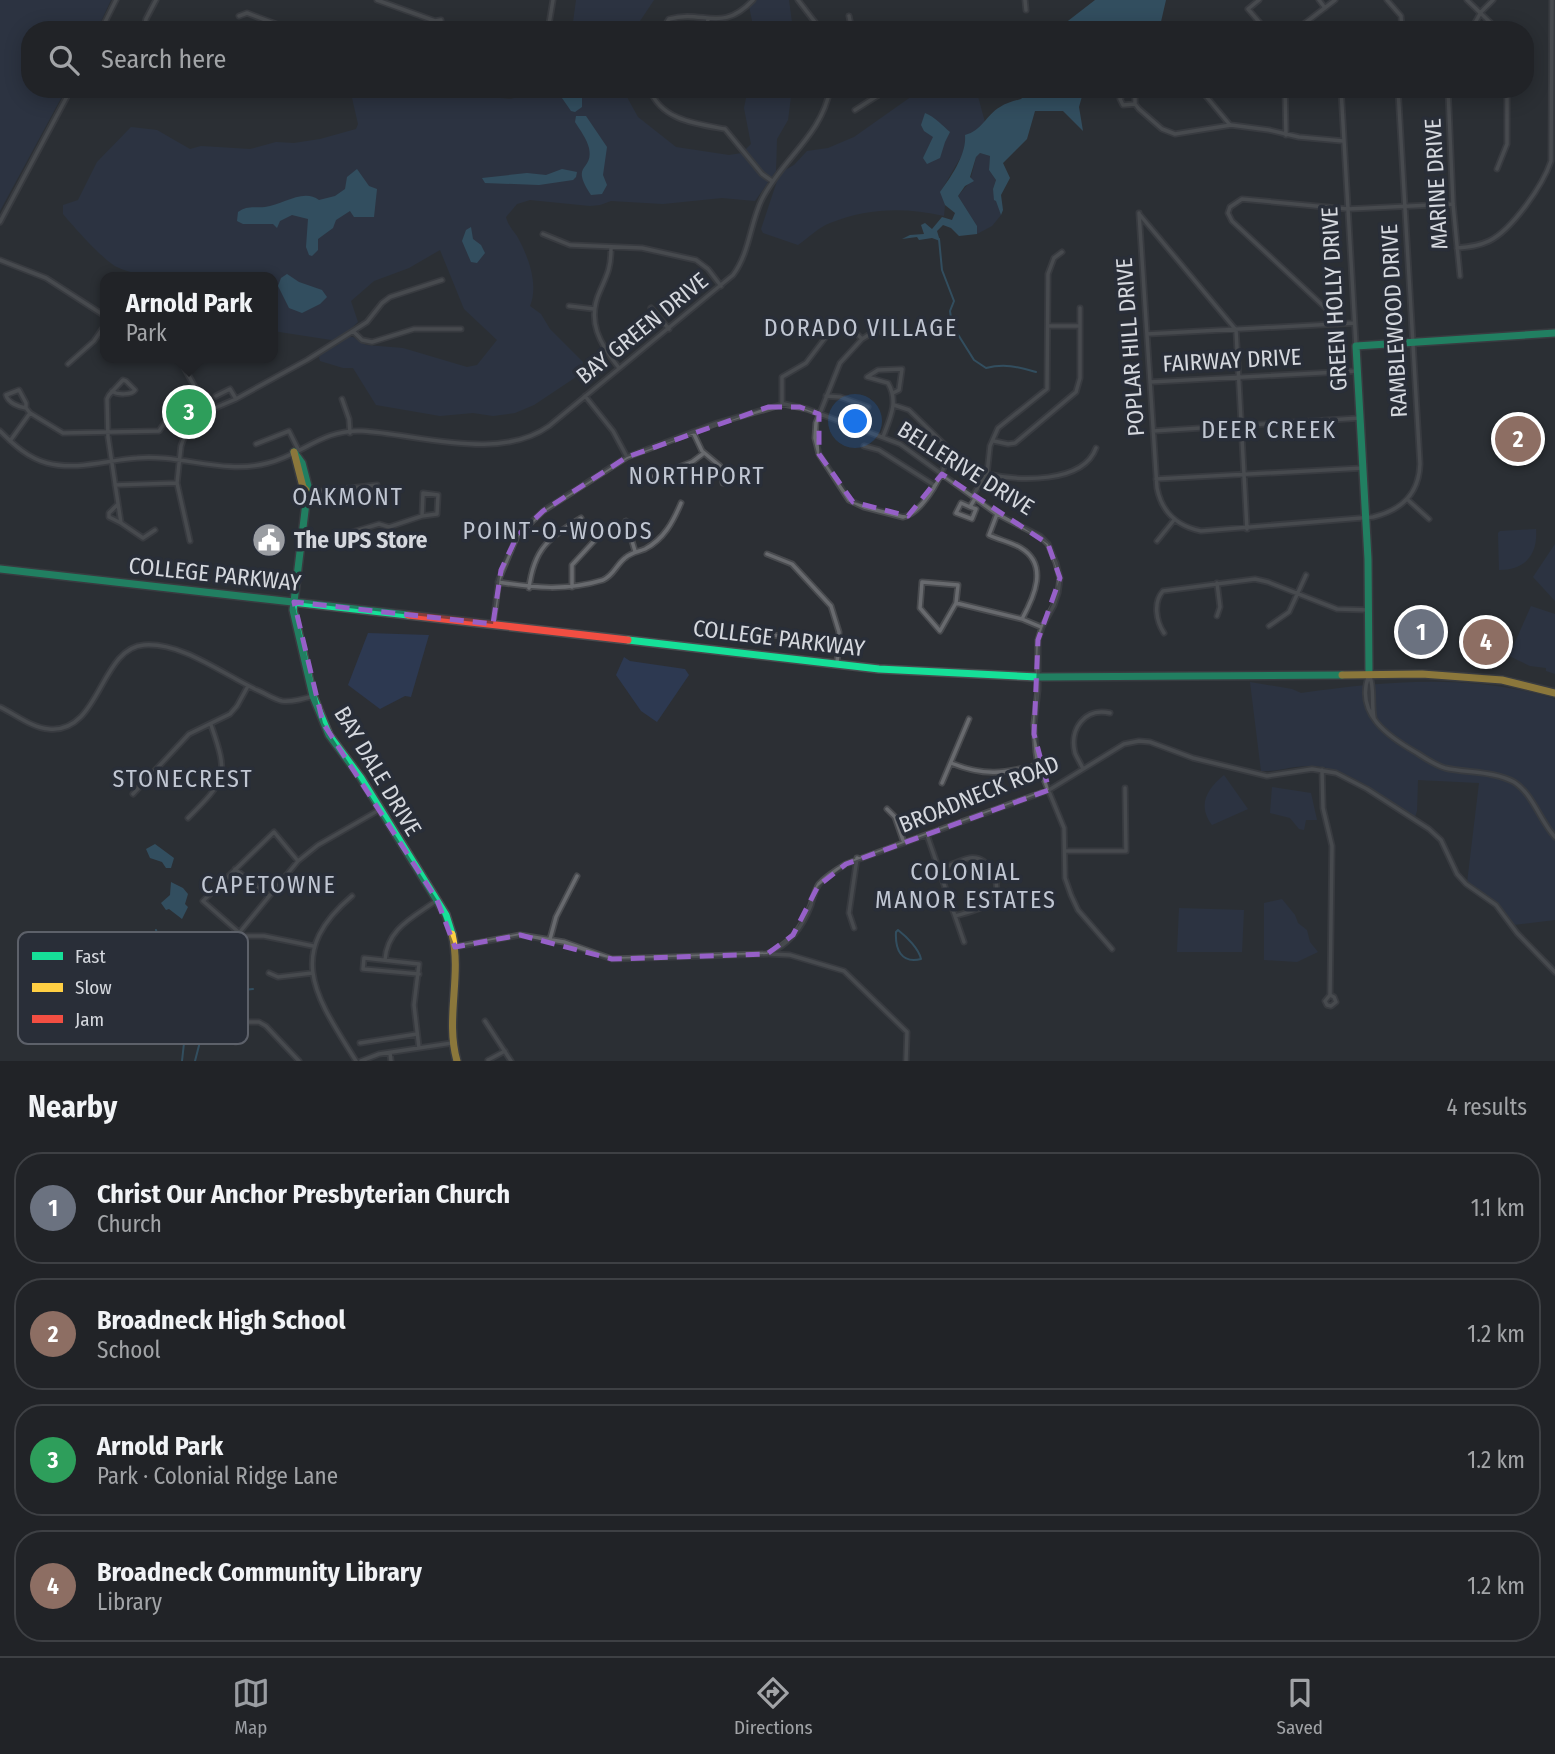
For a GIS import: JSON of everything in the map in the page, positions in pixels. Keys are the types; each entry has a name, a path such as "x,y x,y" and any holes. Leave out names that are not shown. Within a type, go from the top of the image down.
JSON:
{"main road":[{"path":"1356,346 1555,332"},
{"name":"GREEN HOLLY DRIVE","path":"1356,346 1366,518 1369,674"},
{"name":"BAY DALE DRIVE","path":"296,450 308,486 294,616 313,696 330,735 361,778 446,915 455,947 456,968 451,1020 452,1043 457,1061"},
{"name":"COLLEGE PARKWAY","path":"0,569 945,674 1038,677 1369,674 1471,677 1511,682 1555,693"}],"street":[{"path":"106,21 116,0"},
{"path":"146,21 156,0"},
{"path":"377,0 435,21 440,20"},
{"path":"395,7 397,0"},
{"path":"550,21 553,0"},
{"path":"667,21 674,18 708,19 734,16 753,0"},
{"path":"798,0 814,21"},
{"path":"1025,0 1026,10"},
{"path":"1258,21 1248,9 1259,0"},
{"path":"1319,0 1325,8"},
{"path":"1308,21 1335,0"},
{"path":"1387,0 1401,16 1401,21"},
{"path":"1467,0 1490,21"},
{"path":"1476,21 1493,0"},
{"path":"1457,248 1480,245 1504,231 1546,174 1551,161 1552,0"},
{"path":"239,16 247,13 268,21"},
{"path":"849,16 850,21"},
{"path":"0,222 66,98"},
{"path":"655,98 660,107 678,118 697,125 725,129 762,174 772,181"},
{"name":"BAY GREEN DRIVE","path":"0,431 31,457 54,465 80,467 139,457 179,458 237,468 270,463 326,436 350,433 370,432 442,443 512,442 540,432 721,286 740,264 757,211 772,181 813,132 828,98"},
{"path":"855,110 875,98"},
{"path":"1121,98 1123,105 1135,104"},
{"path":"1135,98 1135,104 1162,129 1175,134 1231,125 1286,135 1344,141"},
{"path":"1208,98 1231,125"},
{"path":"1284,98 1286,135"},
{"name":"GREEN HOLLY DRIVE","path":"1342,98 1356,346"},
{"name":"RAMBLEWOOD DRIVE","path":"1399,98 1420,464 1419,480 1408,500"},
{"name":"MARINE DRIVE","path":"1448,98 1453,204 1460,276"},
{"path":"1497,169 1507,144 1507,98"},
{"path":"1338,324 1332,314 1232,221 1228,213 1230,207 1242,199 1348,209 1453,204"},
{"name":"POPLAR HILL DRIVE","path":"1174,520 1161,505 1156,479 1139,213 1236,330"},
{"path":"543,234 570,245 651,249 696,260 708,269 721,286"},
{"path":"611,248 611,269 594,309 598,337 620,368"},
{"path":"970,507 987,474 990,446 998,428 1047,388 1048,274 1054,258 1062,253"},
{"path":"0,260 46,278 100,313"},
{"path":"190,541 177,483 179,458 187,430 208,411 236,399 307,360 353,331 366,322 390,297 442,280"},
{"path":"569,306 594,309"},
{"path":"651,308 668,329"},
{"path":"994,441 1015,443 1076,392 1080,378 1080,308"},
{"path":"493,624 501,570 517,536 543,511 627,457 693,432 782,404 782,377 806,362 825,338 829,323 852,329 862,339"},
{"path":"888,323 862,339 840,363 819,414 815,438 818,454 849,500 873,510 903,517 916,510 942,474 948,459 947,445 909,410 894,405"},
{"path":"1147,334 1354,323"},
{"path":"1049,326 1080,326"},
{"path":"878,328 883,334 905,333"},
{"path":"353,331 362,340 372,342 414,329 461,329"},
{"path":"1236,330 1247,529"},
{"path":"68,364 100,332"},
{"path":"182,363 208,411"},
{"path":"883,438 894,405 893,393 888,383 867,377 878,370 902,369 899,390 893,393"},
{"name":"FAIRWAY DRIVE","path":"1150,382 1357,371"},
{"path":"112,391 131,393 135,390 124,380 112,391 107,399 111,460 121,523"},
{"path":"26,408 19,407 6,395 18,389 30,413 63,433 161,430 175,408 199,395"},
{"path":"216,396 230,389 236,399"},
{"path":"585,396 613,432 627,457"},
{"path":"826,396 841,397 868,407"},
{"path":"342,399 350,433"},
{"name":"BELLERIVE DRIVE","path":"782,404 791,404 903,446 998,514 1040,536 1048,544 1060,578 1058,593 1038,640 1034,734 1038,765 1064,828 1065,878 1078,910 1112,949"},
{"path":"10,441 30,413"},
{"path":"1153,431 1360,418"},
{"path":"256,444 289,431 296,450"},
{"path":"693,432 700,448 720,466 723,483"},
{"path":"864,446 879,450 934,485"},
{"path":"987,474 1062,476 1086,462 1096,448"},
{"path":"651,478 692,462 704,453"},
{"path":"1156,479 1363,468"},
{"path":"115,485 177,483"},
{"path":"306,491 377,485"},
{"path":"301,538 322,540 379,524 389,527 437,514 438,495 422,493 422,516"},
{"path":"1157,541 1174,520 1188,528 1202,531 1247,529 1366,518 1393,511 1408,500 1429,519"},
{"path":"498,582 529,588 572,587 610,577 623,559 650,546 663,535 673,522 681,502"},
{"path":"961,503 970,507 976,509 972,519 956,513 961,503"},
{"path":"118,504 109,517 143,538 155,530"},
{"path":"998,514 989,534 1026,552 1037,572 1034,595 1022,619"},
{"path":"529,588 534,564 546,543 581,518"},
{"path":"626,521 635,551"},
{"path":"572,587 572,565 595,540"},
{"path":"767,554 792,564 831,606 838,623 837,664"},
{"path":"1269,626 1286,616 1306,575"},
{"path":"1164,633 1158,615 1157,600 1161,593 1172,588 1261,580 1336,609 1369,610"},
{"path":"922,582 958,585 956,604 940,631 920,608 922,582"},
{"path":"1217,583 1220,607 1217,615"},
{"path":"956,604 1022,619 1042,627"},
{"path":"764,634 839,643"},
{"path":"0,707 39,727 56,729 67,726 75,722 91,703 121,655 137,645 170,649 214,666 248,686 284,701 313,696"},
{"path":"1369,674 1372,680 1371,697 1375,720 1391,738 1436,765 1512,781 1524,790 1555,838"},
{"path":"133,794 189,734 230,714 248,686"},
{"path":"1083,769 1074,743 1078,726 1091,712 1110,713"},
{"path":"942,783 970,719"},
{"path":"188,818 211,795 221,776 222,754 211,725"},
{"name":"BROADNECK ROAD","path":"768,954 781,947 802,924 818,886 830,874 857,858 1049,790 1124,744 1139,741 1150,742 1193,758 1267,776 1292,771 1322,770 1336,773 1367,789 1429,829 1441,840 1455,872 1466,884 1496,905 1517,933 1555,972"},
{"path":"951,763 987,773 1038,765"},
{"path":"1322,770 1323,808 1332,846 1330,995"},
{"path":"1065,851 1126,851 1125,788"},
{"path":"887,809 895,817 904,843"},
{"path":"240,932 298,862 318,845 379,810"},
{"path":"238,932 203,901 274,832 298,862"},
{"path":"927,835 964,942"},
{"path":"853,928 849,913 857,858"},
{"path":"939,870 970,858 979,859 990,867 997,884 996,894 988,904 955,916"},
{"path":"235,869 268,896"},
{"path":"550,939 556,917 577,876"},
{"path":"352,896 320,930 313,946 312,973 324,1006 358,1061 452,1043"},
{"path":"385,960 390,937 399,927 437,900"},
{"path":"455,947 520,935 550,939 612,959 790,955 844,971 907,1032 906,1061"},
{"path":"248,937 264,936 313,946"},
{"path":"419,974 363,969 364,958 419,964 419,974 414,1005 419,1048"},
{"path":"269,973 278,977 312,973"},
{"path":"485,1021 511,1061"},
{"path":"248,1022 259,1022 266,1026 299,1061"},
{"path":"360,1043 417,1034"},
{"path":"488,1060 505,1051"},
{"path":"390,1053 391,1061"}],"highlighted area":[{"path":"768,407 800,407 819,414 819,454 853,502 908,516 942,474 1048,544 1060,578 1038,640 1034,734 1049,790 846,864 818,886 793,935 767,954 612,959 520,935 455,947 437,900 323,723 294,602 493,624 501,570 517,536 543,511 627,457"}],"shaded area":[{"path":"0,0 111,0 101,21 21,21 21,98 61,98 0,211"},
{"path":"576,0 654,0 640,21 573,21"},
{"path":"755,0 789,0 792,21 752,21 749,6"},
{"path":"1095,0 1166,0 1161,21 1068,21"},
{"path":"352,98 628,98 638,117 676,147 729,155 742,153 751,144 744,108 746,98 791,98 788,120 777,139 776,171 755,201 722,198 663,204 611,201 590,206 530,200 517,204 506,217 531,270 533,289 530,306 541,314 550,329 583,362 582,371 576,377 534,405 515,413 493,416 473,413 440,416 376,405 353,368 320,361 319,357 329,348 353,337 366,345 403,348 467,367 477,365 497,340 464,309 440,250 409,268 374,281 351,301 358,322 338,341 278,332 278,272 130,272 105,258 63,214 63,205 78,200 97,162 131,127 157,130 190,149 201,146 250,149 276,142 294,143 320,139 356,129 358,124"},
{"path":"562,98 582,98 582,107 575,112 571,111"},
{"path":"909,98 978,98 986,126 959,160 941,191 945,205 944,216 900,210 858,214 826,225 798,245 763,233 761,229 777,181 785,170 807,151 828,148 854,137"},
{"path":"1082,98 1079,107 1083,131 1063,111 1035,111 1027,139 1003,163 1010,178 1001,195 1001,215 994,200 996,180 989,170 990,156 980,153 976,157 970,177 974,181 965,186 958,196 977,226 977,234 959,236 943,225 937,231 940,241 932,238 919,240 917,237 902,239 910,235 924,234 921,225 925,223 932,229 942,217 952,220 955,213 945,205 940,192 961,157 965,135 976,130 1000,107 1021,99"},
{"path":"925,113 950,132 940,158 927,164 923,158 933,137 924,131 921,125"},
{"path":"576,116 586,116 607,147 603,175 607,185 602,194 591,195 582,177 590,156 585,138 575,122"},
{"path":"980,153 990,156 989,170 996,180 993,189 1001,215 992,226 977,234 977,226 958,196 970,182 976,157"},
{"path":"357,169 369,186 377,189 374,217 354,217 350,211 336,220 333,228 318,239 318,250 312,256 306,247 308,219 292,215 280,221 277,228 273,224 243,224 237,221 238,212 245,208 272,206 300,196 319,200 335,196 345,189 347,177"},
{"path":"562,169 577,172 576,177 573,180 539,185 485,183 482,178 527,173 546,175"},
{"path":"471,227 473,239 481,245 485,253 477,263 471,262 462,241 466,230"},
{"path":"287,274 299,282 322,290 327,297 320,304 302,313 289,308 278,286 281,278"},
{"path":"1536,529 1535,546 1528,559 1516,567 1499,570 1498,533"},
{"path":"1555,544 1555,601 1533,577"},
{"path":"1531,606 1555,614 1555,674 1546,671 1546,668 1530,666 1509,656"},
{"path":"368,633 429,635 411,697 405,696 380,709 348,685"},
{"path":"624,657 630,661 685,669 689,675 657,722 641,711 616,675"},
{"path":"1250,682 1301,693 1364,685 1460,683 1492,685 1555,699 1555,920 1513,925 1495,901 1467,883 1479,783 1418,780 1415,817 1339,772 1311,766 1261,771"},
{"path":"1224,775 1248,809 1212,825 1205,811 1206,798"},
{"path":"1272,787 1311,793 1317,820 1306,820 1304,830 1299,829 1290,818 1270,813"},
{"path":"155,844 174,858 171,868 166,868 162,862 150,858 146,849"},
{"path":"171,882 188,894 185,904 188,907 182,919 169,909 166,910 161,903 170,895"},
{"path":"1282,899 1298,923 1307,930 1310,942 1318,952 1297,962 1264,960 1264,903"},
{"path":"1179,908 1244,910 1242,952 1177,952"}],"waterway":[{"path":"939,239 942,270 954,301 950,311 952,325 974,360 986,368 1005,366 1036,372"},
{"path":"898,930 912,943 921,959 909,959 901,954 896,938 898,930"},
{"path":"248,989 253,989"},
{"path":"182,1061 184,1044"},
{"path":"195,1061 199,1044"}],"traffic: fast":[{"path":"1369,674 1368,559 1356,346 1555,333"},
{"path":"294,452 302,463 308,486 293,610 313,696 329,735 361,778 446,915 452,934"},
{"path":"0,569 408,615"},
{"path":"628,640 879,669 1038,677 1342,675"}],"traffic: slow":[{"path":"294,452 306,490"},
{"path":"1342,675 1422,674 1502,680 1555,693"},
{"path":"452,934 455,950 453,1029 457,1061"}],"traffic: jam":[{"path":"408,615 628,640"}],"place":[{"name":"Arnold Park","path":"189,412"},
{"name":"Broadneck High School","path":"1518,439"},
{"name":"The UPS Store","path":"269,540"},
{"name":"Christ Our Anchor Presbyterian Church","path":"1421,632"},
{"name":"Broadneck Community Library","path":"1486,642"}],"district":[{"name":"DORADO VILLAGE","path":"861,328"},
{"name":"DEER CREEK","path":"1269,430"},
{"name":"NORTHPORT","path":"697,476"},
{"name":"OAKMONT","path":"348,497"},
{"name":"POINT-O-WOODS","path":"558,531"},
{"name":"STONECREST","path":"183,779"},
{"name":"CAPETOWNE","path":"269,885"},
{"name":"COLONIAL MANOR ESTATES","path":"966,886"}]}
